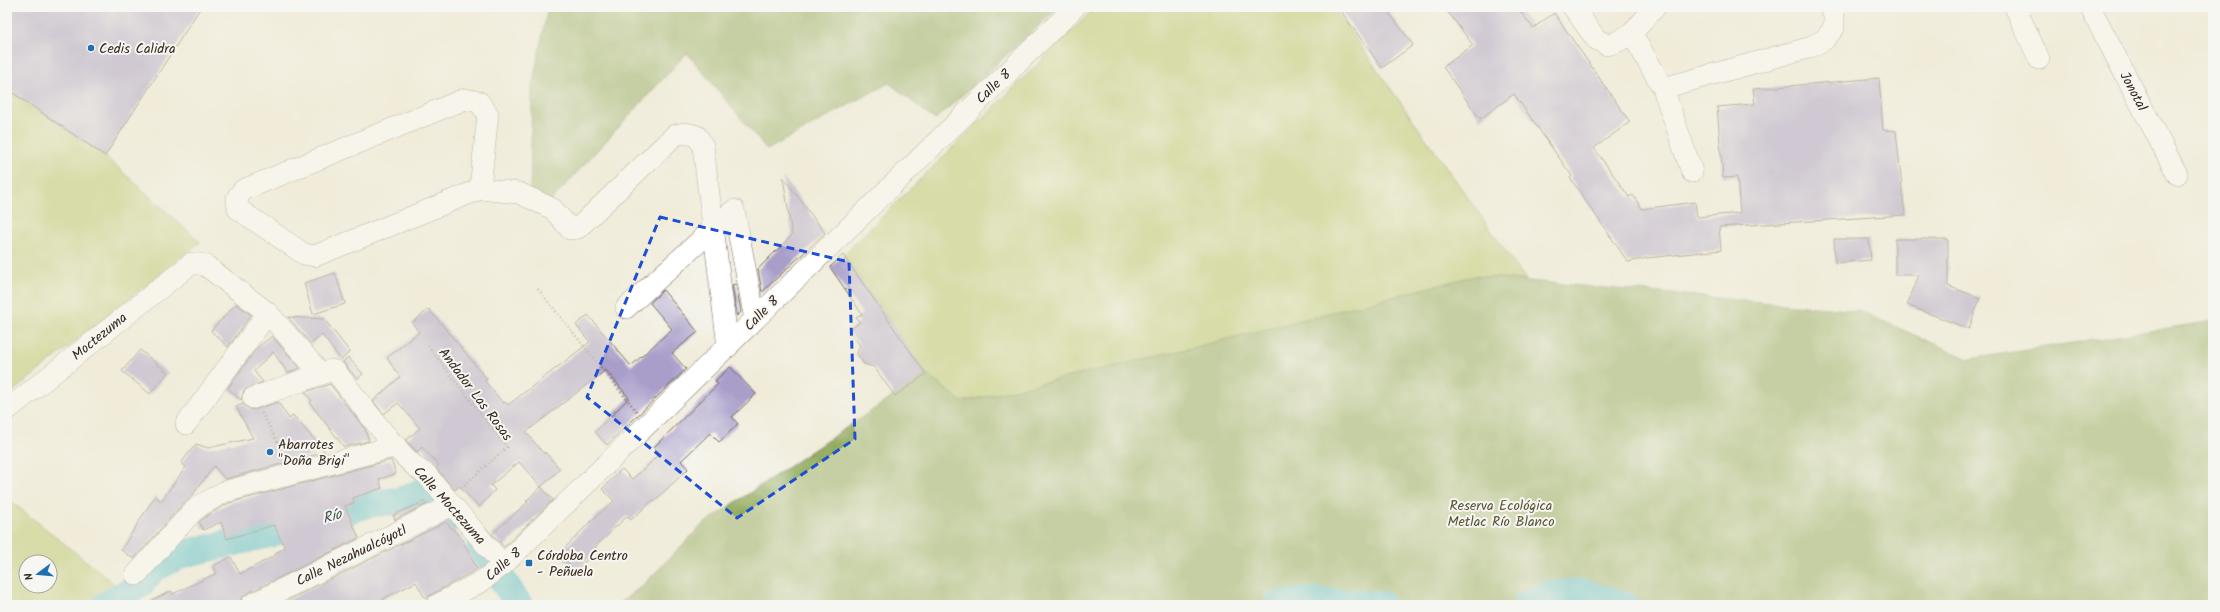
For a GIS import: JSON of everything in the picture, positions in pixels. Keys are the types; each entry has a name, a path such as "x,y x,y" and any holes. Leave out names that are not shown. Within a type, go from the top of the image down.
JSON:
{"street":[{"name":"Calle 8","path":"437,605 482,581 503,565 1075,7"},
{"path":"1573,7 1596,39 1607,45 1617,43 1632,34 1655,7"},
{"path":"1663,88 1808,48 1824,40 1834,28 1834,15 1830,7"},
{"path":"2015,7 2039,60"},
{"name":"Jonotal","path":"2090,7 2177,174"},
{"path":"1632,34 1663,88 1692,172"},
{"path":"480,189 488,114 479,102 465,98 243,190 237,198 238,209 304,254 315,256 480,189 519,193 553,209 570,229 578,228 675,135 685,133 697,136 703,146 728,347"},
{"path":"626,308 734,210 755,319"},
{"name":"Moctezuma","path":"7,410 192,263 205,265 268,313"},
{"path":"186,424 268,313 321,374 253,398"},
{"name":"Calle Moctezuma","path":"321,374 335,371 396,446 420,471 426,474 445,506 503,565"},
{"path":"136,575 176,527 201,505 224,492 293,472 396,446"},
{"name":"Calle Nezahualcóyotl","path":"251,605 445,506"}],"path":[{"path":"538,289 648,425"},
{"name":"Andador Las Rosas","path":"428,346 507,447 445,506"},
{"path":"253,398 293,472"}],"highlighted area":[{"path":"660,217 849,262 855,439 737,518 587,397"}],"green space":[{"path":"548,7 1052,7 1055,11 935,120 889,83 767,150 687,53 549,203 530,191 532,86"},
{"path":"1096,7 1333,7 1526,280 1474,276 1196,347 962,402 926,374 843,255"},
{"path":"7,89 105,156 200,242 7,396"},
{"name":"Reserva Ecológica Metlac Río Blanco","path":"1474,276 1860,311 1969,359 2213,321 2213,605 617,605 643,585 702,525 926,374 962,402 1196,347"},
{"path":"7,498 135,600 130,605 7,605"}],"building":[{"name":"Cedis Calidra","path":"7,7 201,7 105,156 7,89"},
{"path":"1338,7 1385,7 1413,45 1382,68"},
{"path":"1444,7 1517,7 1533,28 1554,13 1630,122 1594,148 1629,197 1633,195 1642,209 1695,202 1697,217 1740,213 1737,177 1723,178 1717,107 1755,104 1753,89 1879,78 1883,130 1896,131 1905,215 1719,227 1721,250 1647,258 1628,262 1570,178 1572,176 1514,94 1480,119 1443,67 1473,45"},
{"path":"783,177 825,233 762,292 758,269 792,235"},
{"path":"1834,239 1869,239 1871,260 1835,263"},
{"path":"1895,239 1948,239 1948,286 1980,298 1969,329 1907,305 1919,275 1895,275"},
{"path":"843,255 926,374 895,396 874,367 864,364 857,354 860,345 848,331 860,322 856,318 862,314 830,267"},
{"path":"335,273 345,304 313,314 304,283"},
{"path":"736,284 741,312 737,316 732,285"},
{"path":"663,290 698,332 672,353 686,369 607,445 595,432 629,398 606,370 526,432 544,454 545,452 560,469 541,487 519,462 491,485 495,490 479,507 459,486 455,490 436,468 439,465 422,447 417,452 406,440 420,428 398,403 384,414 373,401 400,377 387,358 419,332 412,323 429,309 487,379 485,381 503,403 505,402 508,405 590,342 576,325 588,315 631,366 672,329 650,303"},
{"path":"236,304 251,315 228,347 211,331"},
{"path":"288,317 324,319 350,352 341,360 322,335 311,344"},
{"path":"272,336 300,368 288,373 273,352 254,371 263,382 244,390 241,400 228,388 257,348"},
{"path":"140,350 168,373 150,394 122,371"},
{"path":"348,357 363,374 357,379 343,362"},
{"path":"730,367 756,394 732,417 738,424 719,442 710,433 681,461 688,469 631,520 627,516 595,547 598,550 575,571 559,554 592,520 614,501 602,489 622,469 632,479 645,468 660,453 654,447 718,384 715,381"},
{"path":"330,384 365,429 369,441 344,447 310,403 312,401 305,392"},
{"path":"278,402 289,419 293,415 325,452 225,479 214,466 191,497 182,505 134,559 121,550 155,496 161,501 186,467 181,463 196,444 208,448 253,438 236,407 243,404 250,410"},
{"path":"391,460 396,474 379,479 382,488 353,498 354,503 345,506 359,538 246,594 241,599 239,605 143,605 171,591 173,594 217,573 213,566 231,557 240,574 276,555 275,553 285,548 274,525 227,539 221,522 203,530 199,522 208,515 229,503"},
{"path":"541,487 553,500 504,547 492,534 528,502 526,501"},
{"path":"426,501 428,503 395,520 393,515"},
{"path":"446,522 462,539 477,569 425,598 416,582 383,599 387,605 278,605"}],"waterway":[{"name":"Río","path":"106,605 141,584 153,569 183,554 265,535 373,503 400,501 426,490 452,517"},
{"name":"Río","path":"481,547 519,605"},
{"path":"1526,605 1549,594 1582,593 1623,605"},
{"path":"1277,605 1307,601 1382,605"}],"place":[{"name":"Cedis Calidra","path":"91,48"},
{"name":"Abarrotes \"Doña Brigi\"","path":"270,452"},
{"name":"Córdoba Centro - Peñuela","path":"529,563"}]}
